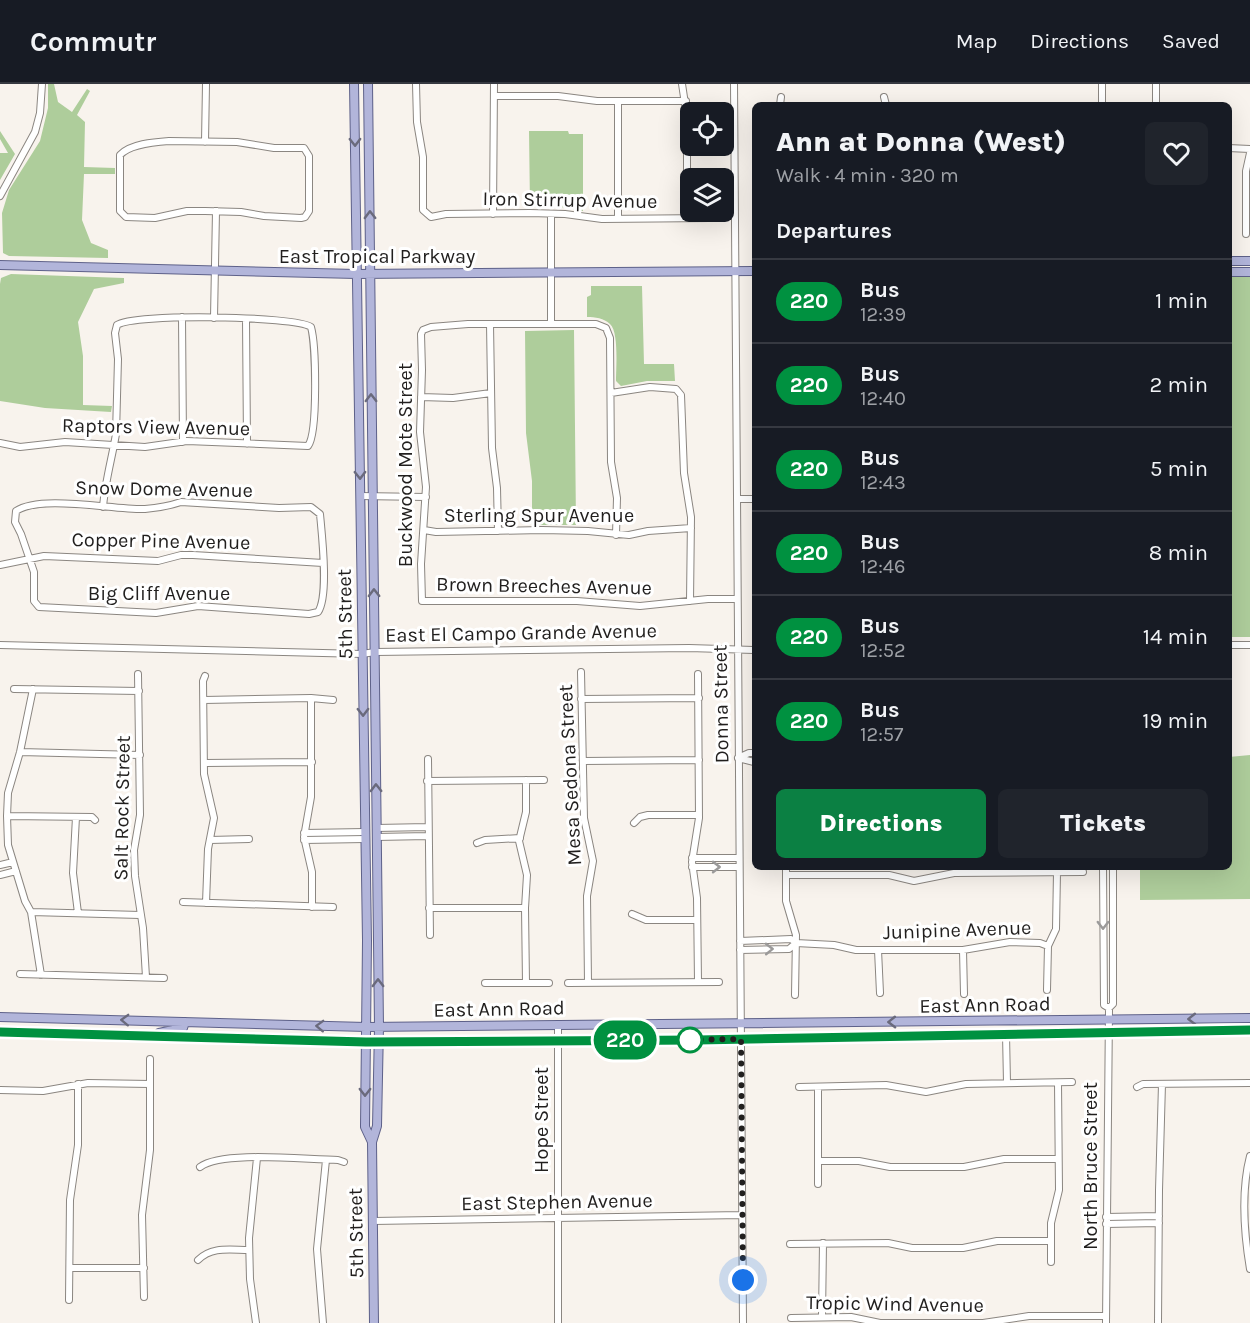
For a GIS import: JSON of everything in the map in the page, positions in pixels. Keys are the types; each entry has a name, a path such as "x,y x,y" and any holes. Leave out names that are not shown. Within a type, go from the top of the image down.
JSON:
{"main road":[{"name":"5th Street","path":"354,84 367,952 365,1127 372,1142"},
{"name":"5th Street","path":"368,84 379,1027 377,1126 372,1142 374,1323"},
{"path":"1232,261 1250,261"},
{"name":"East Tropical Parkway","path":"0,265 356,274 752,271"},
{"path":"1232,272 1250,272"},
{"path":"365,798 372,829 376,833"},
{"path":"365,835 377,874"},
{"name":"East Ann Road","path":"0,1017 366,1027 1250,1018"},
{"path":"143,1036 179,1030 183,1028 184,1022"},
{"name":"East Ann Road","path":"0,1032 378,1042 741,1039 1250,1030"}],"street":[{"path":"0,196 36,132 42,84"},
{"path":"205,142 206,84"},
{"name":"Iron Stirrup Avenue","path":"416,84 417,122 423,157 423,210 427,215 431,217 446,214 551,214 593,219 680,218"},
{"path":"493,214 495,84"},
{"path":"682,84 686,100 687,168"},
{"name":"Donna Street","path":"734,84 743,1323"},
{"path":"1102,84 1102,102"},
{"path":"1155,102 1156,84"},
{"path":"495,96 558,96 618,102 686,100"},
{"path":"780,102 781,97"},
{"path":"884,97 885,102"},
{"path":"618,102 618,219"},
{"path":"156,142 205,142 237,142 274,148 304,148 309,156 309,211 307,214 302,218 216,211 187,211 155,218 126,217 122,214 120,211 122,152 156,142"},
{"path":"1232,149 1250,151 1246,171 1246,234"},
{"path":"214,318 216,211"},
{"path":"551,214 551,324"},
{"path":"182,317 183,442"},
{"path":"103,507 117,417 118,359 115,333 117,325 125,320 182,317 246,319 247,444"},
{"name":"Raptors View Avenue","path":"0,443 20,447 55,442 145,447 183,442 304,447 310,443 313,434 315,376 313,330 309,325 283,320 246,319"},
{"path":"498,531 497,488 492,448 490,324 596,324 606,328 610,338 611,462 617,498 616,535"},
{"name":"Buckwood Mote Street","path":"422,601 421,564 426,497 421,451 421,334 423,330 431,327 490,324"},
{"path":"611,393 650,387 671,388 679,392 682,400 683,461 690,505 690,601"},
{"path":"421,397 453,398 491,393"},
{"path":"360,496 426,497"},
{"path":"738,499 752,499"},
{"name":"Snow Dome Avenue","path":"29,558 15,522 16,511 21,508 42,503 144,509 190,502 279,508 311,507 320,514 323,563"},
{"name":"Sterling Spur Avenue","path":"424,530 436,532 579,531 629,535 648,531 691,528"},
{"name":"Copper Pine Avenue","path":"0,566 29,558 55,555 158,561 181,555 193,555 323,563"},
{"name":"Big Cliff Avenue","path":"29,558 34,572 34,601 39,607 156,613 198,606 309,614 318,612 321,606 323,563"},
{"name":"Brown Breeches Avenue","path":"422,601 578,601 640,606 737,599"},
{"name":"East El Campo Grande Avenue","path":"0,645 362,654 375,651 689,648 752,650"},
{"path":"1232,645 1250,645"},
{"name":"Mesa Sedona Street","path":"580,672 585,825 593,861 587,896 588,983"},
{"name":"Salt Rock Street","path":"138,674 140,815 134,850 146,977"},
{"path":"698,674 699,815 692,858 697,898 698,982"},
{"path":"205,676 204,774 214,818 210,840 206,903"},
{"path":"14,689 139,691"},
{"path":"33,689 20,752 8,793 7,816 8,845 24,902 31,912 41,975"},
{"path":"204,700 311,698 333,700"},
{"path":"311,698 311,797 304,836 312,872 312,907"},
{"path":"581,699 699,698"},
{"path":"20,752 140,755"},
{"path":"738,758 752,753"},
{"path":"738,758 752,762"},
{"path":"428,759 430,935"},
{"path":"583,761 699,760"},
{"path":"205,763 312,762"},
{"path":"526,780 526,812 520,838 527,874 526,983"},
{"path":"427,781 544,780"},
{"path":"634,823 640,817 648,815 699,815"},
{"path":"7,816 92,817 95,820"},
{"path":"76,817 73,873 78,913"},
{"path":"376,833 428,827"},
{"path":"376,833 428,836"},
{"path":"304,836 365,835"},
{"path":"477,843 485,840 520,838"},
{"path":"210,840 249,839"},
{"path":"692,858 739,858"},
{"path":"0,866 13,862"},
{"path":"692,867 739,867"},
{"path":"786,870 786,901 796,935 795,995"},
{"path":"1103,870 1104,1005 1109,1008 1113,1004 1113,870"},
{"path":"0,875 16,871"},
{"path":"1047,990 1048,946 1056,929 1057,872"},
{"path":"786,875 889,874 914,881 954,873 1083,872"},
{"path":"183,902 333,907"},
{"path":"429,908 525,908"},
{"path":"31,912 140,915"},
{"path":"632,914 641,919 653,921 697,920"},
{"name":"Junipine Avenue","path":"740,941 791,939 796,944"},
{"name":"Junipine Avenue","path":"740,950 789,949 796,944 834,945 856,950 963,950 1010,942 1040,943 1048,946"},
{"path":"878,950 880,993"},
{"path":"963,950 964,994"},
{"path":"20,974 164,978"},
{"path":"568,983 719,982"},
{"path":"485,983 549,983"},
{"name":"North Bruce Street","path":"1106,1320 1109,1010"},
{"name":"Hope Street","path":"558,1024 558,1323"},
{"path":"1006,1034 1007,1083"},
{"path":"144,1297 142,1200 149,1166 150,1059"},
{"path":"799,1087 886,1085 926,1092 966,1084 1072,1082"},
{"path":"1051,1262 1051,1223 1059,1190 1058,1083"},
{"path":"1137,1087 1143,1084 1250,1083"},
{"path":"0,1090 43,1091 78,1084 150,1084"},
{"path":"69,1300 70,1200 78,1145 78,1084"},
{"path":"1158,1323 1162,1084"},
{"path":"818,1087 818,1184"},
{"path":"1250,1156 1246,1173 1245,1216 1250,1269"},
{"path":"256,1323 249,1250 257,1158"},
{"path":"200,1167 207,1162 220,1159 257,1158 344,1162"},
{"path":"818,1161 859,1161 890,1167 964,1167 1004,1159 1058,1159"},
{"path":"324,1323 317,1249 326,1160"},
{"name":"East Stephen Avenue","path":"373,1221 558,1220 742,1215"},
{"path":"1106,1220 1159,1220"},
{"path":"790,1244 888,1243 912,1248 970,1248 997,1241 1051,1240"},
{"path":"822,1317 823,1243"},
{"path":"198,1260 204,1254 216,1250 249,1250"},
{"path":"70,1268 144,1268"},
{"name":"Tropic Wind Avenue","path":"791,1318 851,1317 880,1323 983,1323 1029,1316 1106,1320"}],"green space":[{"path":"48,84 54,84 58,102 72,112 87,89 90,91 77,115 85,122 84,167 115,168 115,174 84,174 82,220 91,243 108,250 108,258 9,256 3,253 2,213 9,190 40,141 48,108"},
{"path":"0,131 15,154 0,180 0,153 8,153 0,139"},
{"path":"529,131 568,131 569,134 583,134 583,211 555,206 530,207"},
{"path":"11,274 124,278 124,283 94,289 78,322 83,356 83,405 112,406 111,412 45,408 0,401 0,284 1,278"},
{"path":"1232,277 1250,277 1250,637 1232,637"},
{"path":"591,286 642,286 644,364 674,364 675,381 647,381 621,386 616,381 613,328 602,319 587,317 587,297 591,295"},
{"path":"574,330 576,525 532,525 532,481 526,433 525,331"},
{"path":"1250,755 1250,899 1140,900 1140,870 1232,870 1232,757"}],"bus line":[{"name":"220","path":"0,1032 366,1042 697,1040 1250,1030"}],"route":[{"path":"690,1040 741,1039 743,1280"}]}
